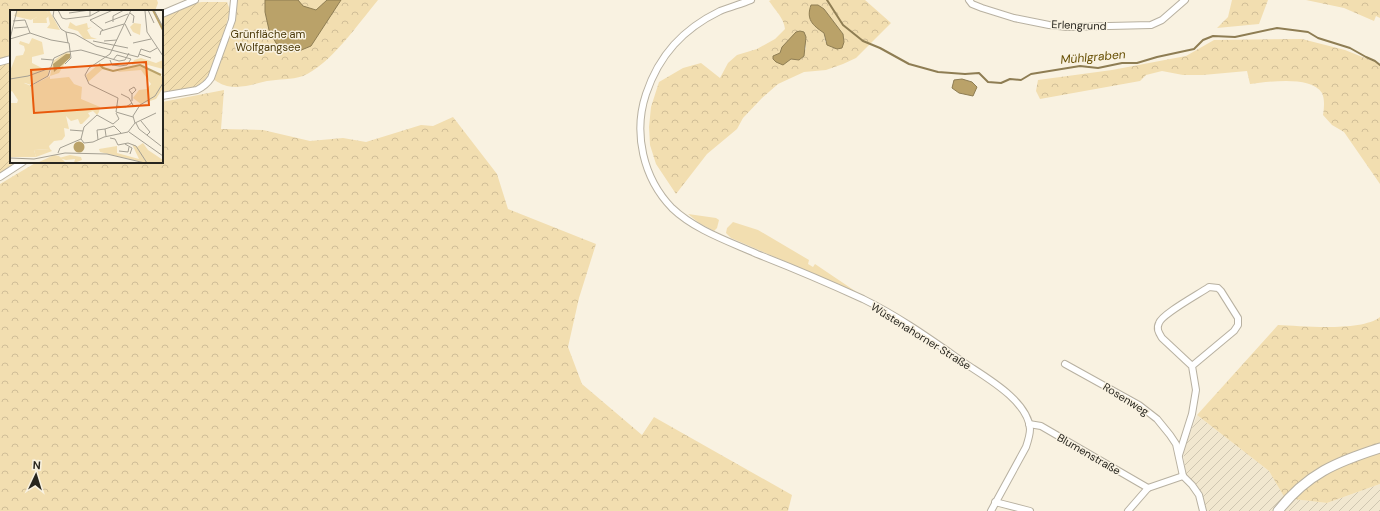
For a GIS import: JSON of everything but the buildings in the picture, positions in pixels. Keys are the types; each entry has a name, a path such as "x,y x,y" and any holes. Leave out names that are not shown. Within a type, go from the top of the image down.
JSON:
{"street":[{"path":"163,14 195,0"},
{"path":"163,96 197,90 208,83 232,20 234,0"},
{"name":"Wüstenahorner Straße","path":"751,0 721,11 694,26 681,36 663,58 650,82 642,109 641,140 645,163 656,186 672,208 683,217 711,233 883,309 909,325 991,381 1016,402 1025,413 1029,424"},
{"name":"Erlengrund","path":"969,0 972,4 982,8 1014,18 1067,27 1151,25 1162,20 1185,0"},
{"path":"0,62 10,60"},
{"path":"0,177 21,163"},
{"path":"1179,455 1192,414 1196,390 1192,366 1162,338 1158,326 1162,318 1210,287 1218,288 1238,318 1238,325 1234,331 1192,366"},
{"name":"Rosenweg","path":"1065,364 1139,404 1157,419 1176,444 1183,476"},
{"path":"991,511 1026,447 1029,438 1029,424"},
{"name":"Blumenstraße","path":"1029,424 1041,426 1148,488"},
{"path":"1278,511 1300,487 1324,470 1353,456 1380,448"},
{"path":"1128,511 1148,488 1183,476 1199,495 1203,511"},
{"path":"995,502 1030,511"}],"shaded area":[{"path":"265,0 298,0 303,6 316,10 327,0 341,0 311,46 299,51 287,51 276,43 269,30 265,12"},
{"path":"811,5 818,5 824,9 843,34 844,42 842,48 837,49 827,45 824,33 811,21 809,14"},
{"path":"796,32 804,32 806,37 804,56 799,60 791,59 783,65 776,62 773,59 773,56 780,53 782,47"},
{"path":"962,79 972,82 977,87 973,96 959,93 952,88 954,80"},
{"path":"1197,415 1269,471 1286,498 1327,503 1380,484 1380,511 1207,511 1201,494 1186,474 1183,452"}],"green space":[{"path":"0,0 157,0 158,3 155,10 10,10 10,59 0,62"},
{"name":"Grünfläche am Wolfgangsee","path":"234,0 378,0 334,53 313,70 303,76 290,79 267,81 235,87 222,84 211,78 232,20"},
{"path":"865,0 891,23 856,58 826,70 804,72 778,84 743,118 737,129 707,154 676,194 656,164 650,145 649,127 651,107 659,82 683,68 701,63 720,78 728,63 737,55 757,49 775,39 785,29 781,18 769,1","holes":["824,9 843,34 844,42 825,42","804,32 806,37 806,49 786,63 776,62 776,55"]},
{"path":"1232,0 1268,0 1259,24 1217,28 1228,17"},
{"path":"1306,0 1380,0 1380,18 1376,16 1374,21 1344,8"},
{"path":"202,2 227,2 230,10 214,63 204,81 194,88 163,95 163,16 188,4"},
{"path":"1302,39 1345,50 1380,64 1380,184 1344,132 1332,125 1323,115 1324,101 1322,93 1316,87 1308,84 1277,81 1250,84 1247,71 1203,75 1183,75 1162,71 1146,75 1140,81 1040,99 1036,91 1038,80 1112,70 1186,56 1214,40"},
{"path":"10,62 10,163 16,163 0,174 0,65"},
{"path":"224,90 221,129 263,130 310,141 343,138 366,142 421,125 433,126 453,117 497,174 508,209 596,244 579,298 568,347 582,384 642,435 654,417 792,495 788,511 0,511 0,184 35,163 163,163 163,102"},
{"path":"688,214 716,218 719,220 717,228 714,231 699,223"},
{"path":"733,222 758,230 809,260 808,264 813,267 815,264 858,293 731,238 726,233 727,228"},
{"path":"1380,317 1380,484 1327,503 1285,498 1269,471 1197,415 1278,325 1331,327 1359,325 1371,322"}],"waterway":[{"name":"Mühlgraben","path":"827,0 843,25 863,41 880,48 909,64 938,72 965,74 979,73 988,82 1001,83 1010,79 1021,80 1031,74 1080,66 1098,68 1122,63 1137,63 1194,49 1203,40 1213,36 1235,37 1277,28 1308,32 1318,38 1350,48 1380,65"}]}
